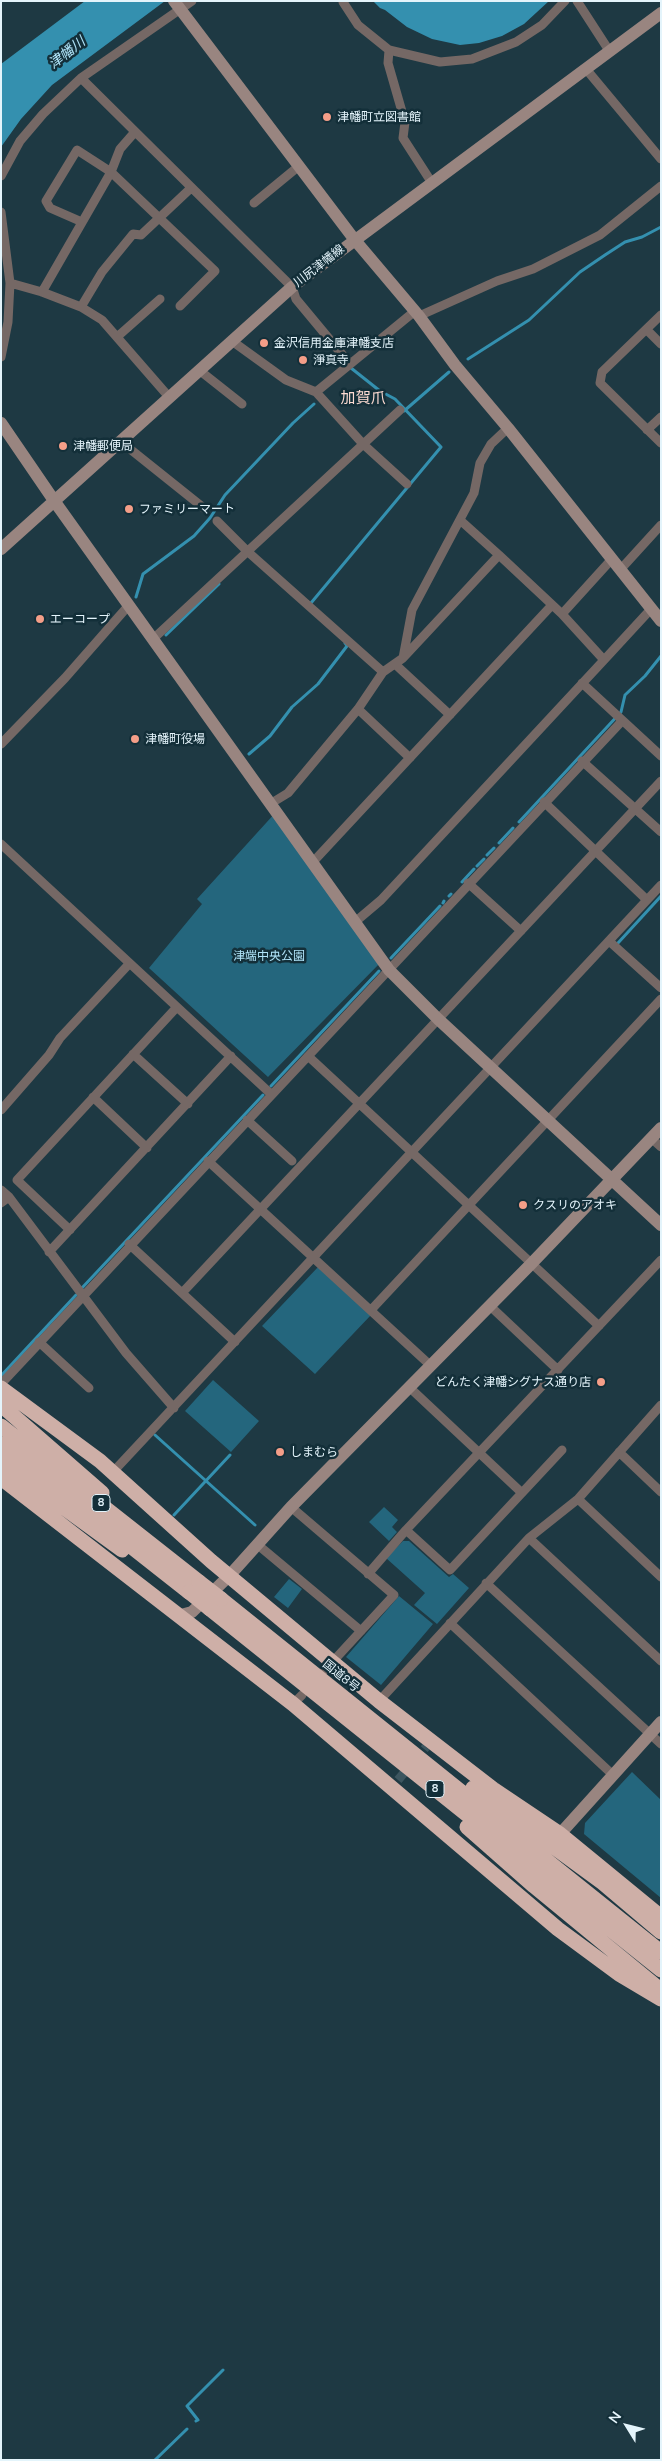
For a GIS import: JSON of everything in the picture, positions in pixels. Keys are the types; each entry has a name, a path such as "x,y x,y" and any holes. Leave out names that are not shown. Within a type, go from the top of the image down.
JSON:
{"highway":[{"path":"1,1388 112,1473 230,1575 329,1666 379,1701 428,1744 557,1837 661,1917"},
{"name":"8","path":"1,1405 160,1540 178,1574"},
{"name":"国道8号","path":"1,1426 215,1604 410,1750 661,1952"},
{"name":"国道8号","path":"1,1444 178,1574"},
{"name":"8","path":"1,1462 137,1560 178,1574"},
{"path":"1,1478 181,1615 336,1720 450,1812 534,1886 661,1991"},
{"name":"国道8号","path":"215,1604 300,1695 661,1970"},
{"path":"300,1695 394,1784 515,1884 590,1953 661,1999"},
{"name":"8","path":"410,1750 448,1771 603,1883 661,1932"}],"street":[{"path":"1,176 20,141 43,114 81,78 177,5 192,1"},
{"path":"343,2 358,25 389,50 440,62 472,59 490,54 516,42 542,25 565,1"},
{"path":"577,1 610,52"},
{"path":"177,5 354,239 417,314 455,365 508,428 661,621"},
{"name":"川尻津幡線","path":"1,550 292,287 354,239 661,13"},
{"path":"389,50 388,63 404,122 404,138 432,182"},
{"path":"586,69 661,159"},
{"path":"81,78 134,133 292,287 296,299 350,364"},
{"path":"42,292 112,172 120,149 134,133"},
{"path":"82,222 50,208 46,201 77,150 112,172 161,217 215,271 180,306"},
{"path":"254,203 299,166"},
{"path":"316,392 417,314 497,281 533,269 600,235 661,186"},
{"path":"81,307 102,272 133,234 141,236 190,188"},
{"path":"1,212 10,283 8,322 1,357"},
{"path":"10,283 42,292 81,307 102,320 169,397"},
{"path":"117,337 160,299"},
{"path":"661,315 602,372 600,383 661,443"},
{"path":"647,330 661,344"},
{"path":"232,341 286,380 316,392 363,444 407,484"},
{"path":"199,370 242,404"},
{"path":"153,640 246,551 400,410"},
{"path":"647,430 661,417"},
{"path":"1,423 55,502 389,970 438,1019 661,1225"},
{"path":"399,662 412,610 474,493 480,464 491,444 508,428"},
{"path":"120,441 205,509"},
{"path":"460,520 562,614 604,660"},
{"path":"217,521 246,551 384,672"},
{"path":"562,614 661,526"},
{"path":"270,804 288,793 358,709 384,672 399,662 499,555"},
{"path":"1,744 65,678 129,605"},
{"path":"312,863 552,605"},
{"path":"355,922 381,900 651,609"},
{"path":"399,662 450,715"},
{"path":"582,683 661,756"},
{"path":"358,709 410,758"},
{"path":"1,1384 129,1244 389,970 582,761 618,717"},
{"path":"582,761 661,832"},
{"path":"182,1293 661,781"},
{"path":"544,802 647,900"},
{"path":"1,844 271,1094"},
{"path":"468,883 521,931"},
{"path":"112,1473 661,885"},
{"path":"609,941 661,988"},
{"path":"1,1110 49,1055 60,1038 129,964"},
{"path":"371,1310 661,999"},
{"path":"70,1230 17,1180 177,1007"},
{"path":"133,1054 188,1104"},
{"path":"49,1252 231,1056"},
{"path":"308,1056 598,1326"},
{"path":"93,1097 147,1148"},
{"path":"247,1120 292,1161"},
{"path":"181,1615 192,1612 230,1575 292,1508 489,1305 612,1180 656,1142 661,1128"},
{"path":"208,1161 430,1365"},
{"path":"1,1190 9,1197 126,1353 174,1408"},
{"path":"1,1204 9,1197"},
{"path":"129,1244 235,1342"},
{"path":"368,1574 406,1530 661,1260"},
{"path":"489,1305 558,1370"},
{"path":"39,1342 88,1388"},
{"path":"409,1387 522,1493"},
{"path":"379,1701 529,1538 578,1499 661,1405"},
{"path":"406,1530 450,1570 562,1450"},
{"path":"619,1452 661,1492"},
{"path":"578,1499 661,1577"},
{"path":"292,1508 394,1595 329,1666"},
{"path":"529,1538 661,1661"},
{"path":"258,1545 361,1632"},
{"path":"486,1583 661,1744"},
{"path":"450,1623 613,1775"},
{"path":"557,1837 661,1722"}],"green space":[{"name":"津端中央公園","path":"276,812 382,961 268,1077 149,968 202,904 197,899"},
{"path":"319,1266 371,1315 315,1374 262,1326"},
{"path":"213,1380 259,1421 231,1452 185,1411"},
{"path":"384,1507 398,1520 392,1527 397,1532 389,1541 369,1522"},
{"path":"403,1541 409,1541 449,1577 453,1574 469,1588 437,1624 414,1605 425,1593 386,1558"},
{"path":"289,1579 302,1589 288,1608 274,1597"},
{"path":"399,1596 433,1624 381,1685 346,1657"},
{"path":"632,1772 661,1800 661,1898 584,1834 585,1823"}],"water":[{"name":"津幡川","path":"85,1 165,1 52,85 21,119 1,147 1,64"},
{"path":"373,1 549,1 524,24 502,36 479,43 460,45 432,39 407,27"}],"waterway":[{"path":"468,359 529,320 580,272 625,242 642,237 661,227"},
{"path":"311,603 441,447 395,399 380,391 351,368"},
{"path":"404,411 449,372"},
{"path":"136,597 143,574 194,536 210,518 225,495 293,423 314,404"},
{"path":"166,635 219,584"},
{"path":"249,754 270,736 292,707 318,684 347,646 345,643"},
{"path":"519,822 621,712 625,695 645,676 661,656"},
{"path":"499,843 513,828"},
{"path":"487,855 494,848"},
{"path":"477,866 484,859"},
{"path":"462,882 474,869"},
{"path":"618,943 661,896"},
{"path":"391,958 440,906"},
{"path":"271,1086 379,971"},
{"path":"81,1289 263,1095"},
{"path":"1,1376 76,1295"},
{"path":"155,1435 255,1525"},
{"path":"174,1515 230,1455"},
{"path":"196,2421 198,2420 187,2406 223,2370"},
{"path":"155,2460 187,2429"}],"tunnel":[{"path":"398,1780 426,1747"}],"place":[{"name":"津幡町立図書館","path":"327,117"},
{"name":"金沢信用金庫津幡支店","path":"264,343"},
{"name":"淨真寺","path":"303,360"},
{"name":"津幡郵便局","path":"63,446"},
{"name":"ファミリーマート","path":"129,509"},
{"name":"エーコープ","path":"40,619"},
{"name":"津幡町役場","path":"135,739"},
{"name":"クスリのアオキ","path":"523,1205"},
{"name":"どんたく津幡シグナス通り店","path":"601,1382"},
{"name":"しまむら","path":"280,1452"}],"district":[{"name":"加賀爪","path":"363,398"}]}
